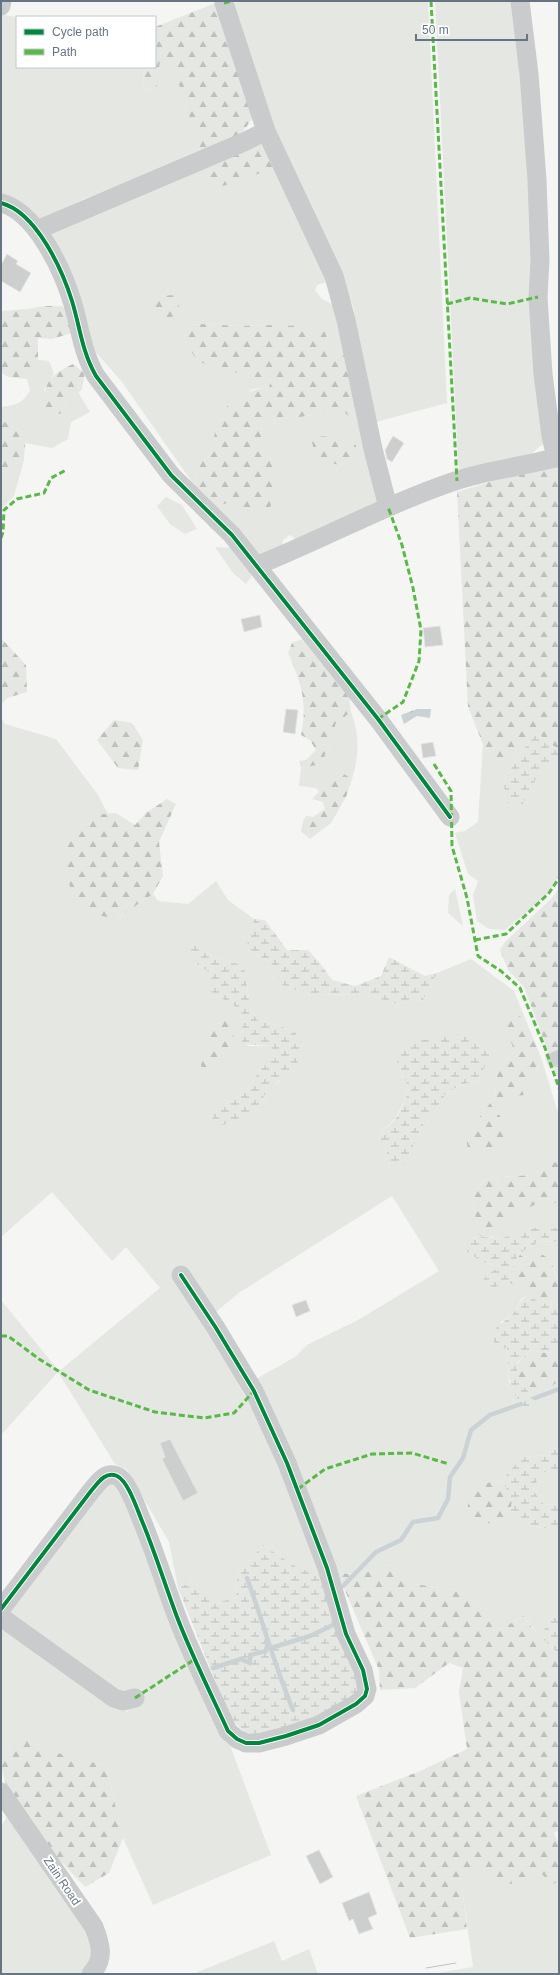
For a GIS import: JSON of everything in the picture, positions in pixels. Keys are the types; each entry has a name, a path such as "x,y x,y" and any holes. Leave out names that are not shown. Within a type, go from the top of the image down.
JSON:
{"street":[{"path":"1,6 2,1"},
{"path":"256,566 302,548 388,507 457,481 558,457 551,436 543,374 538,297 540,261 537,180 529,74 520,1"},
{"path":"224,4 266,131 334,276 346,320 373,449 388,507"},
{"path":"37,230 244,142 266,131"},
{"path":"1,203 6,204 24,216 37,230 63,275 78,323 87,360 96,376 171,475 232,535 378,719 450,817"},
{"path":"1,1608 91,1491 103,1477 109,1474 114,1475 118,1476 125,1484 133,1500 151,1541 178,1619 228,1731 237,1739 246,1743 259,1743 319,1725 356,1704 365,1696 367,1689 363,1670 346,1634 327,1568 287,1463 254,1391 216,1328 181,1275"},
{"path":"1,1617 114,1698 123,1701 135,1698"},
{"name":"Zain Road","path":"1,1792 94,1927 101,1946 100,1960 91,1974"}],"green space":[{"path":"242,1 428,1 447,403 376,422 353,306 269,117 230,4"},
{"path":"435,1 518,1 544,443 531,454 459,479"},
{"path":"218,2 255,115 239,137 201,153 176,75 160,61 156,91 143,87 144,68 156,68 156,27"},
{"path":"3,15 16,17 16,68 144,68 143,87 155,91 160,60 177,75 201,153 84,199 40,220 1,195 1,23"},
{"path":"261,140 275,168 223,186 207,183 210,165"},
{"path":"210,165 275,168 330,281 317,285 315,290 322,299 340,308 350,354 275,325 189,325 184,340 198,362 272,378 269,387 252,389 216,425 213,453 200,463 194,485 122,382 94,350 45,234"},
{"path":"175,295 180,301 177,314 162,322 151,308 160,296"},
{"path":"44,306 62,306 72,316 72,333 52,339 38,338 38,360 27,379 8,377 1,372 1,311"},
{"path":"189,325 299,326 325,332 330,346 350,354 361,422 353,419 337,407 314,415 262,422 261,435 271,461 278,490 270,507 244,514 227,503 201,513 194,485 200,463 213,453 215,428 224,409 244,394 269,387 272,378 255,380 224,368 198,362 184,340"},
{"path":"38,360 49,361 54,373 44,390 60,414 78,392 90,412 71,422 68,439 52,448 25,443 25,433 1,420 1,407 18,403 27,395 30,390 27,379"},
{"path":"73,364 85,373 82,389 60,414 45,411 45,393 49,382 52,377"},
{"path":"337,407 353,419 361,422 381,509 300,543 290,535 283,540 281,552 258,555 247,544 211,529 201,513 227,503 244,514 271,461 261,435 262,422 314,415"},
{"path":"1,420 26,433 24,460 1,473"},
{"path":"318,436 333,437 356,445 356,460 345,467 316,458 312,442"},
{"path":"24,460 14,496 1,509 1,473"},
{"path":"559,461 559,747 555,747 537,733 516,758 497,760 483,744 468,707 457,492"},
{"path":"166,497 182,505 197,529 185,534 170,524 157,506"},
{"path":"215,547 233,548 253,574 246,584 233,573"},
{"path":"1,638 26,665 27,692 7,698 1,705"},
{"path":"302,639 349,697 351,712 336,723 322,764 301,768 299,761 306,760 316,750 310,740 301,735 304,713 302,693 300,683 288,653 292,643"},
{"path":"351,712 356,729 358,746 352,779 344,774 319,792 316,788 299,786 301,768 322,764 336,723"},
{"path":"1,718 5,724 56,739 98,795 108,814 90,815 116,919 153,894 158,901 188,904 216,881 228,900 254,919 246,948 271,963 283,985 310,995 371,994 391,1004 423,1000 437,973 471,959 514,991 525,1018 510,1014 514,1051 497,1071 495,1097 466,1134 505,1122 496,1112 506,1099 527,1094 541,1057 559,1116 559,1160 533,1175 486,1178 471,1198 480,1236 467,1239 486,1263 500,1267 491,1289 508,1281 529,1295 521,1299 514,1314 501,1322 495,1349 507,1348 509,1382 528,1410 535,1398 559,1381 559,1450 555,1448 550,1455 522,1457 502,1480 470,1486 481,1525 510,1518 528,1526 559,1530 559,1607 547,1626 539,1635 523,1616 496,1632 478,1605 458,1591 415,1584 390,1564 364,1573 338,1574 256,1379 295,1357 307,1345 358,1320 439,1271 392,1196 240,1292 205,1321 273,1448 321,1570 301,1571 263,1545 237,1575 236,1598 219,1602 193,1581 178,1588 169,1542 127,1470 115,1464 58,1372 1,1435 1,1300 59,1371 160,1288 126,1247 112,1261 52,1192 1,1237","holes":["195,946 209,955 244,966 250,1007 257,1020 293,1030 292,1075 274,1085 255,1112 216,1106 232,1101 247,1091 260,1069 275,1058 271,1046 248,1046 243,1038 241,1010 228,1002 212,974 198,965","465,1033 479,1081 460,1085 445,1094 439,1113 427,1117 416,1140 387,1162 387,1151 380,1142 379,1131 390,1124 398,1114 409,1089 394,1055"]},
{"path":"114,720 132,723 143,740 138,770 118,768 97,740"},
{"path":"537,733 555,747 559,747 559,762 539,769 535,781 520,809 507,802 504,785 516,758"},
{"path":"483,744 497,760 516,758 504,785 535,781 539,768 559,762 559,875 547,895 505,930 489,929 477,921 473,895 478,881 468,874 455,833 465,831 478,822"},
{"path":"344,774 352,779 346,797 331,823 310,839 301,831 303,821 306,816 313,817 325,809 323,802 312,799 324,787"},
{"path":"167,799 176,804 159,842 163,876 153,894 116,919 79,911 65,873 67,837 90,815 116,813 135,825 146,813"},
{"path":"559,888 559,1081 524,987 508,970 500,950 505,942 551,899"},
{"path":"455,889 463,926 448,913 449,895"},
{"path":"254,919 265,920 287,950 308,950 320,963 332,980 355,986 381,976 389,957 425,976 437,973 423,1000 391,1004 371,994 310,995 282,985 271,963 246,948"},
{"path":"195,945 209,955 244,966 250,1007 257,1020 293,1030 305,1046 292,1075 279,1081 265,1095 255,1112 223,1125 212,1121 215,1106 232,1101 247,1091 260,1069 275,1058 271,1046 241,1044 243,1038 241,1010 210,991 212,974 198,965 190,951"},
{"path":"510,1013 525,1018 541,1057 527,1094 506,1099 496,1112 505,1121 511,1140 497,1149 468,1151 466,1134 495,1097 497,1071 514,1051 506,1025"},
{"path":"220,1014 230,1017 234,1038 225,1060 203,1073 200,1060 207,1048 209,1026"},
{"path":"465,1033 484,1043 490,1056 478,1081 460,1085 445,1094 439,1113 427,1117 404,1165 387,1162 387,1151 380,1142 379,1131 395,1119 402,1108 409,1089 394,1055 415,1041"},
{"path":"559,1160 559,1205 548,1199 507,1217 491,1237 480,1236 471,1198 486,1178 533,1175"},
{"path":"548,1199 559,1205 559,1228 530,1228 500,1239 491,1237 507,1217"},
{"path":"530,1228 559,1228 559,1242 540,1241 518,1254 508,1281 491,1289 481,1286 486,1275 500,1267 486,1263 467,1253 467,1239 480,1236 500,1239"},
{"path":"540,1241 559,1242 559,1282 548,1259 539,1256 522,1256 518,1254"},
{"path":"518,1254 524,1257 541,1254 550,1259 559,1283 550,1305 538,1302 508,1281"},
{"path":"559,1283 559,1307 550,1305"},
{"path":"529,1295 538,1302 559,1307 559,1350 547,1353 530,1350 517,1363 518,1381 535,1398 528,1411 516,1397 510,1382 507,1348 495,1349 493,1331 513,1314 520,1302"},
{"path":"530,1350 547,1353 559,1350 559,1381 535,1398 518,1381 517,1364"},
{"path":"555,1448 559,1450 559,1470 541,1473 533,1490 544,1505 559,1504 559,1530 528,1526 510,1518 512,1501 502,1480 522,1457 550,1455"},
{"path":"554,1469 559,1470 559,1504 544,1505 533,1490 541,1473"},
{"path":"108,1477 121,1481 228,1740 271,1855 153,1905 123,1838 106,1766 47,1750 23,1737 1,1765 1,1623 128,1712 120,1694 7,1619 8,1608"},
{"path":"502,1480 512,1501 510,1518 481,1525 467,1515 470,1486"},
{"path":"263,1545 301,1570 321,1570 361,1681 357,1696 308,1721 272,1735 245,1733 230,1717 178,1588 193,1581 219,1602 236,1598 237,1575"},
{"path":"390,1564 415,1584 458,1591 478,1605 496,1632 523,1616 534,1630 559,1654 559,1830 554,1833 559,1845 559,1882 553,1884 537,1870 527,1882 509,1884 490,1881 478,1862 462,1887 467,1929 410,1938 356,1796 420,1771 467,1749 459,1692 463,1668 449,1663 415,1688 380,1690 379,1670 338,1574 364,1573"},
{"path":"559,1607 559,1654 539,1635 547,1626"},
{"path":"23,1737 47,1750 106,1766 123,1838 109,1873 85,1887 12,1810 1,1765 6,1752"},
{"path":"9,1814 100,1942 83,1974 1,1974 1,1826"},
{"path":"478,1862 537,1870 553,1884 559,1882 559,1974 431,1974 473,1967 462,1887"},
{"path":"274,1941 282,1961 309,1949 318,1974 193,1974"}],"water":[{"path":"417,709 431,709 430,718 417,716 404,724 401,715"}],"building":[{"path":"7,254 18,261 16,264 31,273 20,292 1,281 1,265"},
{"path":"393,436 404,443 392,462 387,459 385,450"},
{"path":"260,615 262,627 244,632 241,619"},
{"path":"440,626 443,645 425,647 423,628"},
{"path":"286,709 298,710 295,734 283,732"},
{"path":"433,742 436,756 423,758 421,744"},
{"path":"559,1049 559,1065 550,1069 545,1055"},
{"path":"306,1300 310,1311 296,1317 292,1305"},
{"path":"170,1439 198,1493 183,1501 162,1459 165,1457 160,1443"},
{"path":"319,1850 333,1877 320,1884 306,1856"},
{"path":"369,1892 377,1914 368,1918 373,1929 359,1934 353,1919 349,1921 342,1903"}],"waterway":[{"path":"535,1398 559,1389"},
{"path":"343,1586 376,1552 401,1540 413,1522 438,1518 448,1499 450,1477 463,1458 471,1430 490,1415 521,1404"},
{"path":"247,1578 280,1677 293,1710"},
{"path":"271,1648 310,1636 333,1625"},
{"path":"213,1668 241,1659 250,1663 250,1655 266,1651 268,1641"}],"tram line":[{"path":"426,1968 456,1963"}],"marked path":[{"path":"224,3 232,1"},
{"path":"431,1 457,481"},
{"path":"447,304 470,298 507,304 538,297"},
{"path":"1,538 3,532 4,510 17,499 44,493 51,478 66,470"},
{"path":"378,719 403,702 419,661 421,630 413,588 402,545 388,507"},
{"path":"434,764 451,791 452,846 467,898 478,956 501,971 520,988 545,1048 559,1088"},
{"path":"475,940 506,934 549,893 559,878"},
{"path":"1,1336 8,1336 39,1359 89,1390 155,1412 204,1418 234,1413 254,1391"},
{"path":"298,1489 325,1469 372,1454 412,1453 449,1464"},
{"path":"135,1698 195,1659"}],"cycle path":[{"path":"1,203 14,208 36,230 46,243 68,288 84,349 96,376 171,475 232,535 378,719 450,817"},
{"path":"1,1609 96,1485 105,1476 113,1475 117,1476 125,1483 132,1496 189,1646 228,1731 237,1739 246,1743 259,1743 319,1725 356,1704 365,1696 367,1689 363,1670 346,1634 327,1568 287,1463 254,1391 216,1328 181,1275"}]}
